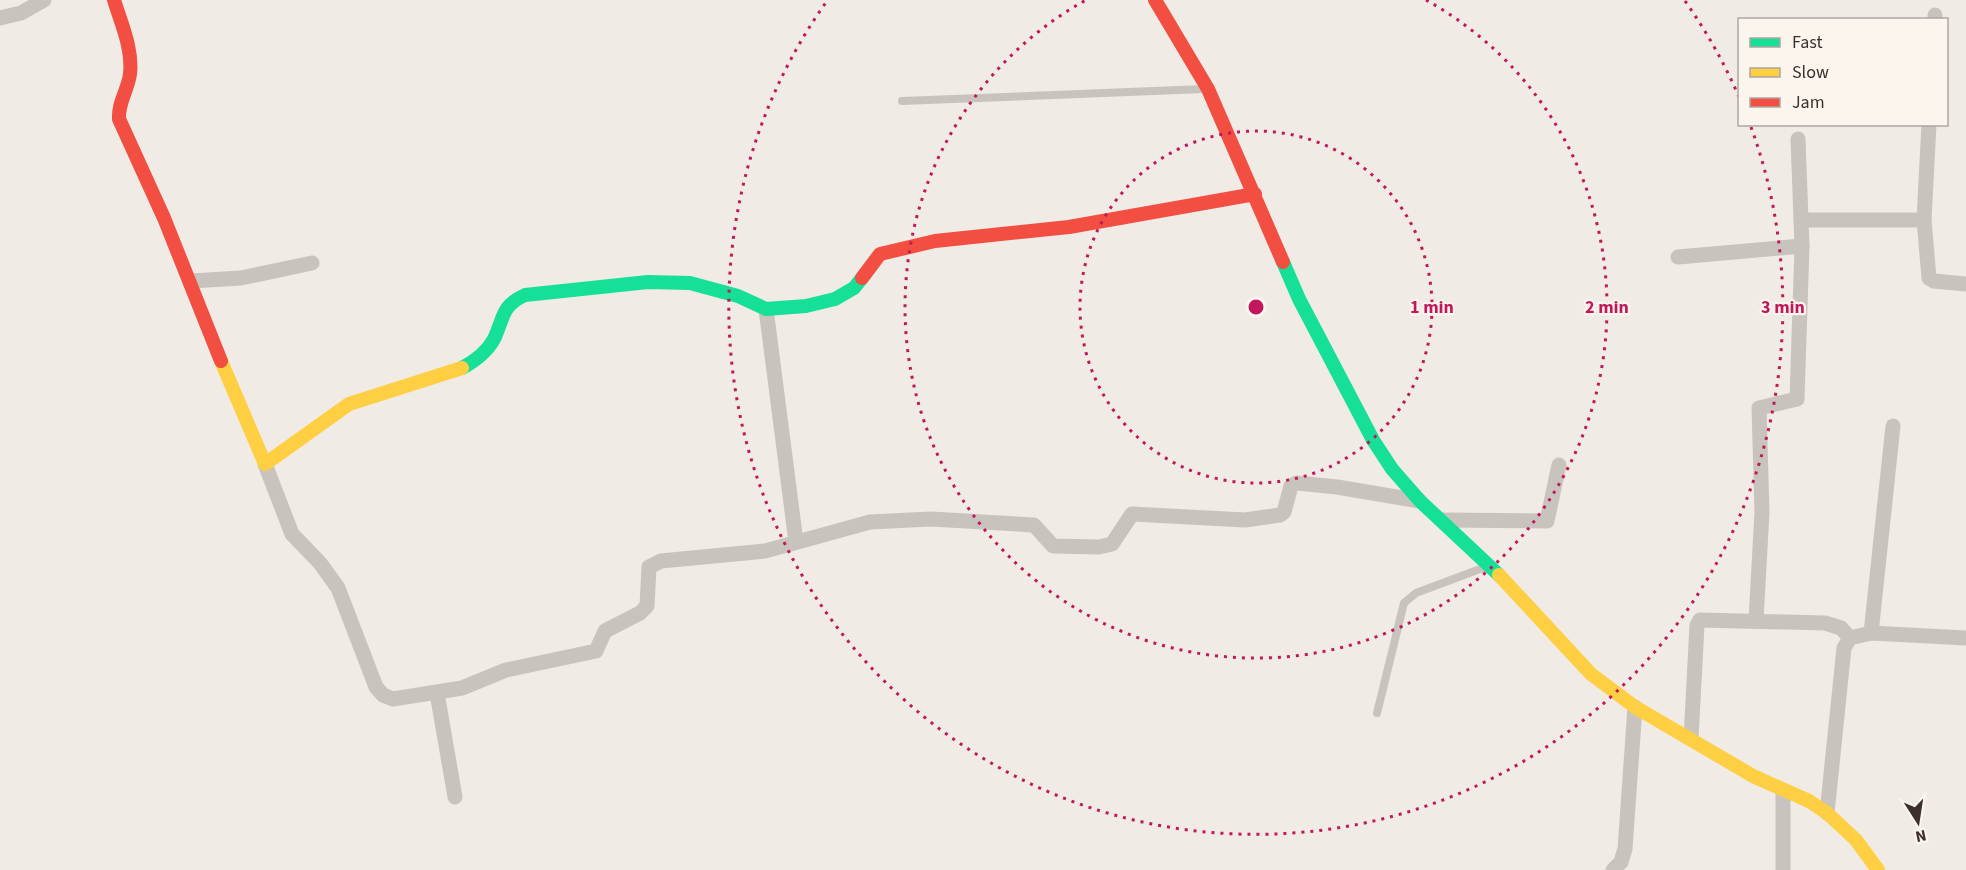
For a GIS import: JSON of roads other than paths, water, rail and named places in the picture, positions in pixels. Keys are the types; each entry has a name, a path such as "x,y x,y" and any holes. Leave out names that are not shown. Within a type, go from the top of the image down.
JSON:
{"street":[{"path":"0,18 21,13 44,0"},
{"path":"114,0 130,62 129,78 117,105 119,119 191,281 203,320 265,464 292,534 320,563 338,588 376,687 383,695 393,699 462,688 506,670 596,651 605,631 640,613 647,606 649,567 653,563 735,556 870,522 931,519 1034,525 1053,546 1099,548 1115,541 1132,514 1245,520 1280,514 1284,512 1291,486 1297,483 1420,501"},
{"path":"1155,0 1208,89 1299,299 1372,440 1392,469 1420,501 1489,565 1591,674 1635,707 1753,776 1784,789 1827,813 1856,840 1878,870"},
{"path":"1929,126 1924,220 1929,278 1934,281 1966,284"},
{"path":"1756,620 1762,512 1759,408 1797,399 1802,246 1798,139"},
{"path":"265,464 350,404 446,375 464,367 482,355 493,341 505,310 512,301 525,295 648,282 690,283 738,296 766,309 806,306 835,299 854,288 880,254 935,242 1069,227 1255,194"},
{"path":"1801,220 1924,220"},
{"path":"1678,257 1802,246"},
{"path":"191,281 241,278 312,263"},
{"path":"766,309 796,542"},
{"path":"1871,633 1893,426"},
{"path":"1442,520 1547,521 1559,465"},
{"path":"1691,739 1699,621 1707,618 1825,623 1841,628 1850,638"},
{"path":"1827,813 1844,648 1850,638 1871,633 1966,638"},
{"path":"437,693 454,796"},
{"path":"1613,870 1621,862 1625,849 1635,707"},
{"path":"1783,870 1784,789"}],"lane":[{"path":"903,101 1208,89"},
{"path":"1377,712 1404,603 1416,593 1489,565"}]}
